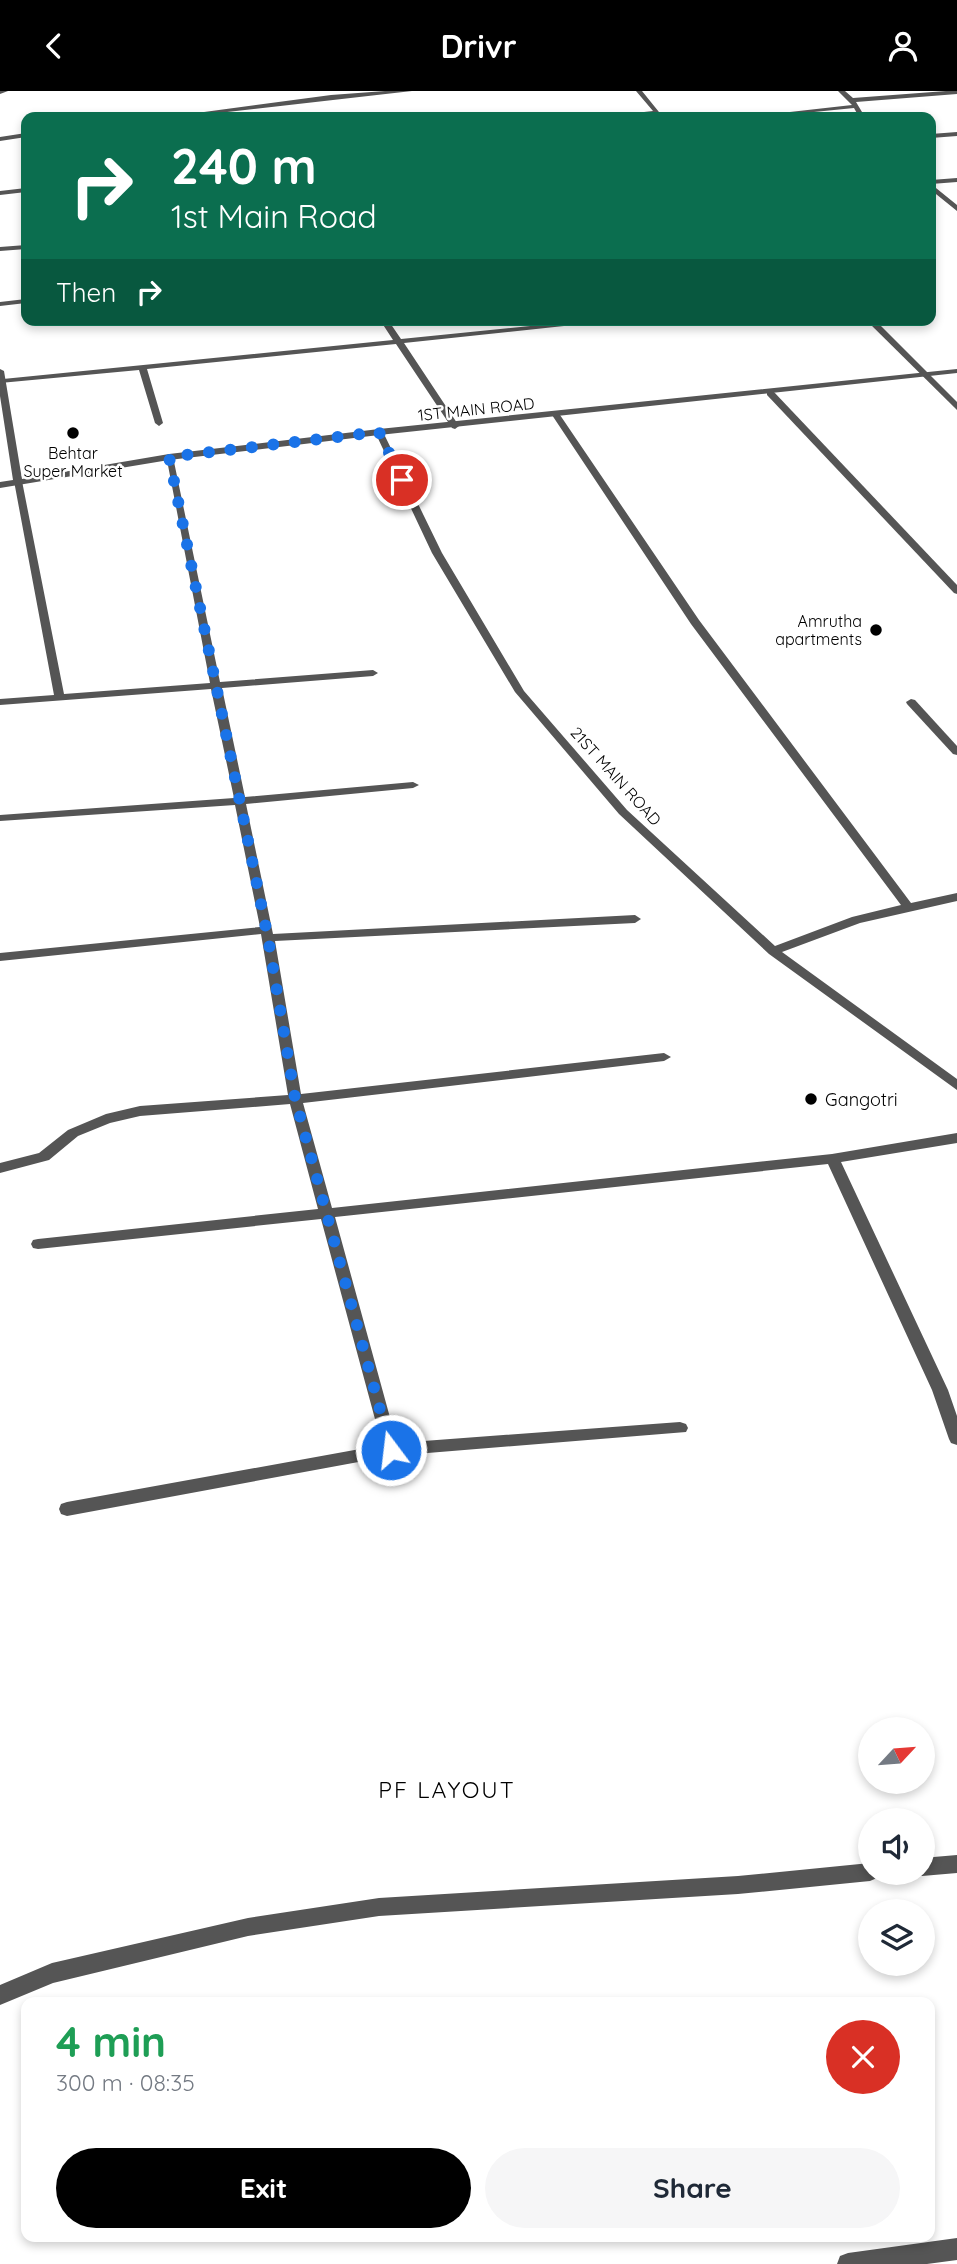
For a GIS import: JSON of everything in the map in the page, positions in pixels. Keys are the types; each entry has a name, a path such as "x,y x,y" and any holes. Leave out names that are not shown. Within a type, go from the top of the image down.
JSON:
{"street":[{"path":"210,112 331,97 409,91"},
{"path":"639,91 657,112"},
{"path":"841,91 859,112"},
{"path":"791,112 957,92"},
{"path":"936,136 957,134"},
{"path":"0,139 21,136"},
{"path":"936,183 957,180"},
{"path":"936,189 957,209"},
{"path":"0,193 21,191"},
{"path":"0,249 21,247"},
{"path":"0,304 21,302"},
{"path":"388,326 454,426"},
{"path":"60,698 18,481 1,376 143,368 557,326"},
{"path":"876,326 957,407"},
{"path":"143,368 159,423"},
{"name":"1ST MAIN ROAD","path":"0,485 169,457 957,371"},
{"path":"770,393 957,591"},
{"path":"556,415 695,622 908,907"},
{"name":"21ST MAIN ROAD","path":"379,432 438,553 520,692 623,812 773,951 957,1086"},
{"path":"169,457 241,801 295,1098 391,1450"},
{"path":"0,702 373,673"},
{"path":"911,702 957,753"},
{"path":"0,818 241,801 413,785"},
{"path":"773,951 856,920 957,897"},
{"path":"0,957 267,934 635,919"},
{"path":"0,1168 44,1157 73,1133 106,1119 140,1111 295,1098 664,1057"},
{"path":"38,1244 832,1159 957,1138"},
{"path":"832,1159 940,1390 957,1439"},
{"path":"67,1509 391,1450 680,1428"},
{"path":"935,1866 957,1864"},
{"path":"0,1994 52,1973 248,1927 379,1907 738,1885 858,1873"},
{"path":"848,2264 957,2249"}],"place":[{"name":"Behtar Super Market","path":"73,433"},
{"name":"Amrutha apartments","path":"876,630"},
{"name":"Gangotri","path":"811,1099"}],"district":[{"name":"PF LAYOUT","path":"447,1789"}],"route":[{"path":"391,1450 295,1098 268,938 169,457 379,432 402,480"}]}
